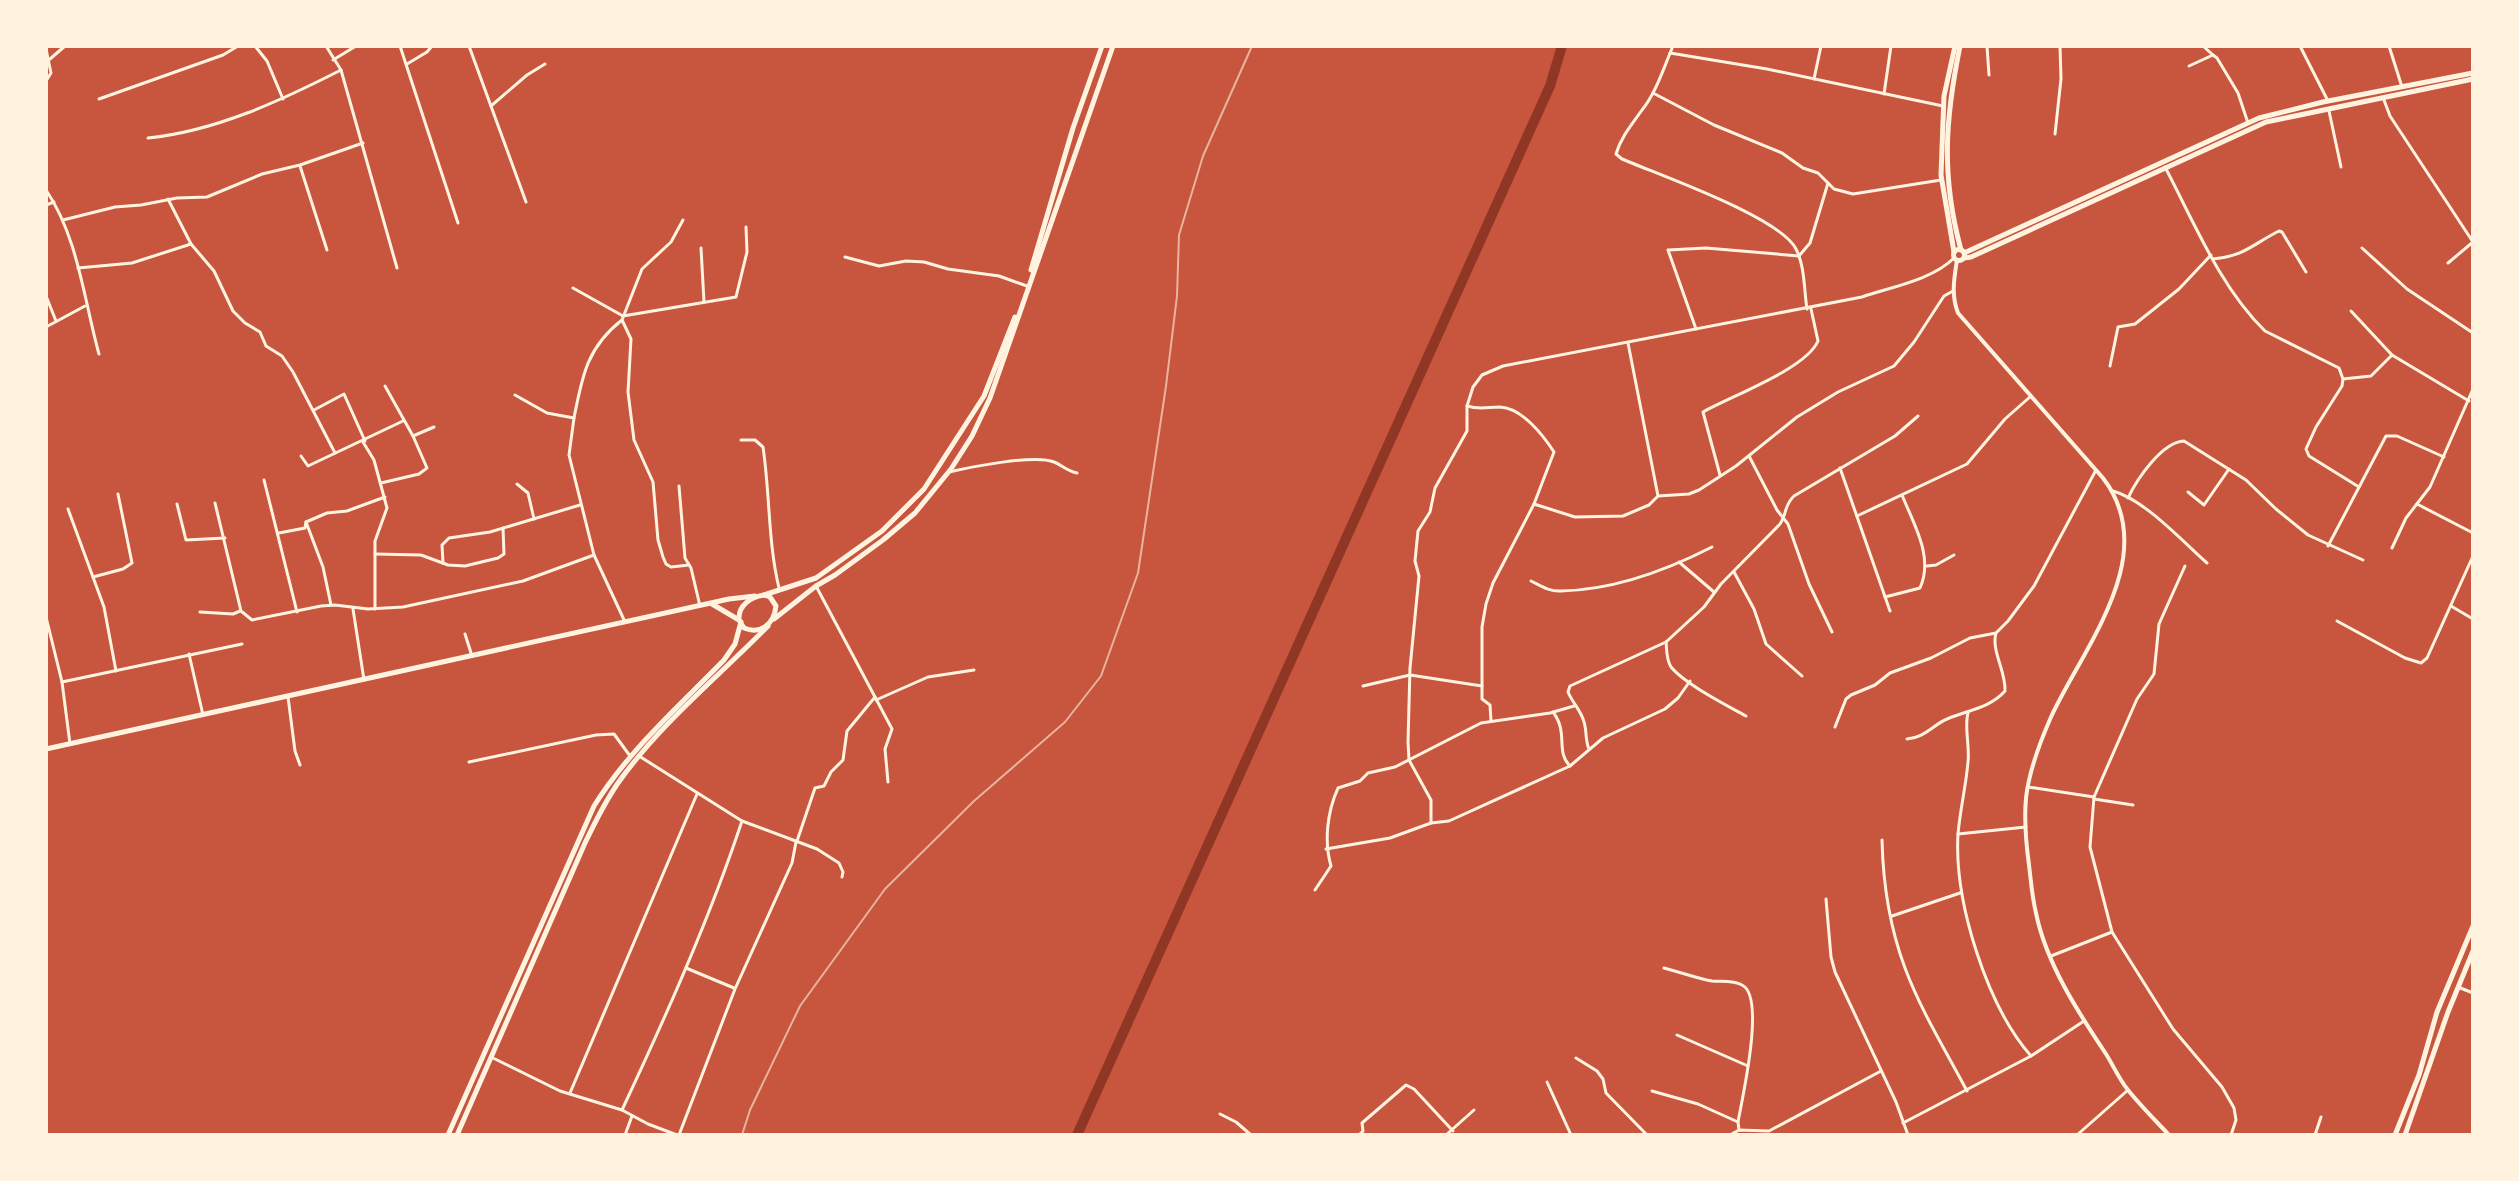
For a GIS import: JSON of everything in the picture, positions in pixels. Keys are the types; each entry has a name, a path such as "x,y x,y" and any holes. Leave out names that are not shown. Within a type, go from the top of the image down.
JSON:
{"main road":[{"path":"46,749 745,595 764,595 810,581 827,570 882,531 924,489 984,396 1027,286 1073,128 1102,46"},
{"path":"457,1135 596,819 616,785 639,756 774,619 899,527 928,499 972,436 990,398 1113,46"},
{"path":"1958,46 1943,106 1941,180 1959,255"},
{"path":"1958,46 1947,131 1949,193 1959,255"},
{"path":"1959,255 2248,123 2402,87 2473,76"},
{"path":"1959,255 1971,257 2266,122 2328,104 2383,97 2473,76"},
{"path":"764,595 770,597 776,606 774,619"},
{"path":"448,1135 584,828 604,790 630,756 724,660 735,644 741,609 755,596"},
{"path":"711,603 740,621 749,631 768,626"},
{"path":"2395,1135 2419,1075 2437,1012 2473,926"},
{"path":"2405,1135 2473,951"},
{"path":"2419,1075 2427,1078"}],"street":[{"path":"50,59 65,46"},
{"path":"99,99 223,55 238,46"},
{"path":"255,46 267,61 283,99"},
{"path":"326,46 341,70 397,268"},
{"path":"333,60 356,46"},
{"path":"400,46 458,223"},
{"path":"407,64 432,46"},
{"path":"469,46 526,202"},
{"path":"1673,46 1652,93 1617,148 1618,157 1763,220 1792,243 1799,256 1818,341 1815,348 1793,367 1703,412 1720,476"},
{"path":"1814,79 1821,46"},
{"path":"1884,95 1891,46"},
{"path":"1987,46 1985,52 1989,75"},
{"path":"2055,134 2061,79 2060,46"},
{"path":"2203,46 2232,80 2248,123"},
{"path":"2300,46 2328,104 2341,167"},
{"path":"2389,46 2402,87"},
{"path":"46,49 51,73 46,81"},
{"path":"1670,53 1943,106"},
{"path":"2189,66 2213,55"},
{"path":"491,106 545,64"},
{"path":"148,138 211,126 283,99 341,70"},
{"path":"1652,93 1714,125 1782,153 1803,168 1818,173 1839,191 1853,194 1941,180"},
{"path":"2383,97 2390,116 2473,242 2448,263"},
{"path":"63,220 115,207 207,197 251,177 300,165 363,143"},
{"path":"300,165 327,250"},
{"path":"2165,167 2232,290 2265,331 2339,368 2342,386 2306,449 2309,456 2359,487"},
{"path":"1799,256 1810,243 1828,183"},
{"path":"46,190 63,220 99,354"},
{"path":"168,199 191,244 214,271 233,311 260,332 266,346 284,358 335,453"},
{"path":"46,205 54,202"},
{"path":"625,622 594,555 569,455 574,418 588,360 622,318 642,269 671,242 683,220"},
{"path":"622,318 736,297 747,252 746,227"},
{"path":"2110,366 2121,325 2135,324 2179,289 2212,257 2227,257 2253,249 2279,231 2306,272"},
{"path":"78,268 132,263 191,244"},
{"path":"701,248 704,302"},
{"path":"1696,329 1668,250 1706,248 1799,256"},
{"path":"2362,248 2407,289 2473,333"},
{"path":"1959,255 1953,302 1965,324 2096,470 2113,491 2121,510 2125,552 2121,573 2097,629 2052,715 2028,787 2026,827 2036,913 2051,956 2084,1021 2128,1090 2169,1135"},
{"path":"1431,823 1431,800 1409,760 1410,675 1419,576 1415,561 1418,531 1430,512 1435,488 1467,431 1467,406 1477,380 1492,370 1862,297 1917,279 1947,266 1959,255"},
{"path":"845,257 879,266 912,260 999,276 1027,286"},
{"path":"573,288 622,318 631,339 628,392 634,440 653,482 658,540 666,564 671,567 689,565"},
{"path":"1534,504 1575,517 1623,516 1649,505 1658,496 1689,494 1720,476 1811,409 1861,380 1894,366 1944,296 1953,291"},
{"path":"46,296 56,321"},
{"path":"46,327 86,305"},
{"path":"2351,311 2392,355 2469,401"},
{"path":"1628,342 1658,496"},
{"path":"2343,379 2371,376 2392,355"},
{"path":"381,483 426,471 426,464 413,436 385,386"},
{"path":"2392,548 2406,518 2430,487 2473,389"},
{"path":"314,410 344,394 374,460 387,508 377,531 375,609"},
{"path":"515,395 547,413 574,418"},
{"path":"1857,516 1967,464 2005,419 2031,396"},
{"path":"1467,406 1482,410 1499,407 1510,410 1528,421 1552,449 1554,456 1534,504 1493,583 1486,604 1482,627 1482,699 1490,705 1491,721"},
{"path":"1589,749 1584,720 1568,692 1570,686 1666,642 1704,607 1714,592 1784,518 1786,504 1794,496 1895,436 1918,416"},
{"path":"301,456 308,466 403,421"},
{"path":"413,436 434,427"},
{"path":"2328,546 2386,436 2397,436 2444,457"},
{"path":"741,440 755,440 763,447 779,588"},
{"path":"2128,498 2144,470 2181,440 2254,487 2297,527 2328,546 2363,560"},
{"path":"1748,455 1795,540 1809,584 1832,632"},
{"path":"949,472 998,463 1052,461 1077,473"},
{"path":"1840,468 1890,611"},
{"path":"2188,492 2204,505 2229,469"},
{"path":"1907,739 1932,730 1947,719 1992,703 2005,691 2004,673 1994,641 1996,633 2034,586 2096,470"},
{"path":"264,480 297,612"},
{"path":"517,484 528,493 534,519"},
{"path":"679,486 685,558 700,606"},
{"path":"2113,491 2141,505 2207,563"},
{"path":"93,577 123,569 132,563 118,494"},
{"path":"1885,597 1920,588 1927,566 1902,495"},
{"path":"306,522 385,497"},
{"path":"215,503 241,611 252,620 331,605 353,609 403,607 523,581 594,555"},
{"path":"177,504 186,540 225,538"},
{"path":"2417,504 2473,533"},
{"path":"443,563 442,545 445,539 503,528 582,505"},
{"path":"68,509 108,622 116,671"},
{"path":"279,533 305,528 306,522"},
{"path":"306,522 323,567 331,605"},
{"path":"375,554 421,555 443,563 465,566 502,556 505,551 503,528"},
{"path":"1531,581 1562,591 1620,582 1712,547"},
{"path":"1927,566 1936,565 1954,555"},
{"path":"2337,621 2405,658 2421,663 2427,658 2473,556"},
{"path":"1679,562 1714,592"},
{"path":"2185,566 2159,624 2154,674 2137,699 2094,798 2090,847 2112,932 2173,1029 2222,1087 2234,1108 2236,1120 2231,1135"},
{"path":"1734,572 1754,609 1766,644 1802,676"},
{"path":"816,586 892,729 885,749 888,782"},
{"path":"2451,606 2473,619"},
{"path":"353,609 364,680"},
{"path":"200,612 233,614 241,611"},
{"path":"46,617 62,682 70,744"},
{"path":"1835,727 1846,699 1851,695 1875,685 1890,673 1931,658 1970,638 1996,633"},
{"path":"465,634 472,656"},
{"path":"1666,642 1672,667 1713,698 1746,716"},
{"path":"62,682 242,644"},
{"path":"189,654 203,715"},
{"path":"491,1057 560,1091 622,1110 678,1135 735,989 792,863 796,841 815,788 824,786 831,772 843,760 847,731 875,699 928,677 974,670"},
{"path":"1363,686 1410,675 1482,686"},
{"path":"1326,849 1390,838 1431,823 1449,821 1570,766 1603,738 1665,709 1690,681"},
{"path":"288,697 295,751 300,765"},
{"path":"1315,890 1331,866 1326,849 1332,804 1338,788 1360,781 1368,773 1395,767 1481,723 1574,706"},
{"path":"1553,712 1560,722 1564,760 1570,766"},
{"path":"1968,713 1969,756 1958,834 1961,892 1976,949 1992,988 2020,1043 2031,1056"},
{"path":"469,762 596,735 614,734 630,756"},
{"path":"639,756 742,821 817,849 839,863 842,877"},
{"path":"2028,787 2133,805"},
{"path":"570,1093 697,794"},
{"path":"622,1110 721,884 742,821"},
{"path":"1958,834 2026,827"},
{"path":"1882,840 1882,863 1906,970 1967,1091"},
{"path":"1892,916 1961,892"},
{"path":"1826,899 1828,937 1835,972 1908,1135"},
{"path":"2051,956 2112,932"},
{"path":"686,968 735,989"},
{"path":"1664,968 1747,988 1751,997 1752,1029 1739,1130"},
{"path":"2458,987 2473,993"},
{"path":"1903,1123 2031,1056 2084,1021"},
{"path":"1677,1035 1748,1066"},
{"path":"1576,1058 1597,1071 1603,1079 1606,1093 1647,1135"},
{"path":"1730,1135 1739,1130 1769,1131 1881,1071"},
{"path":"1547,1082 1571,1135"},
{"path":"1363,1134 1362,1123 1406,1085 1414,1089 1453,1131"},
{"path":"2077,1135 2128,1090"},
{"path":"1652,1091 1698,1104 1738,1122"},
{"path":"1446,1135 1474,1110"},
{"path":"1220,1114 1251,1135"},
{"path":"625,1135 632,1116"},
{"path":"2315,1135 2321,1117"}],"waterway":[{"path":"1077,1135 1550,86 1562,46"}],"railway":[{"path":"742,1135 750,1110 800,1006 885,889 974,801 1065,722 1101,676 1138,573 1177,296 1179,235 1203,156 1252,46"}]}
